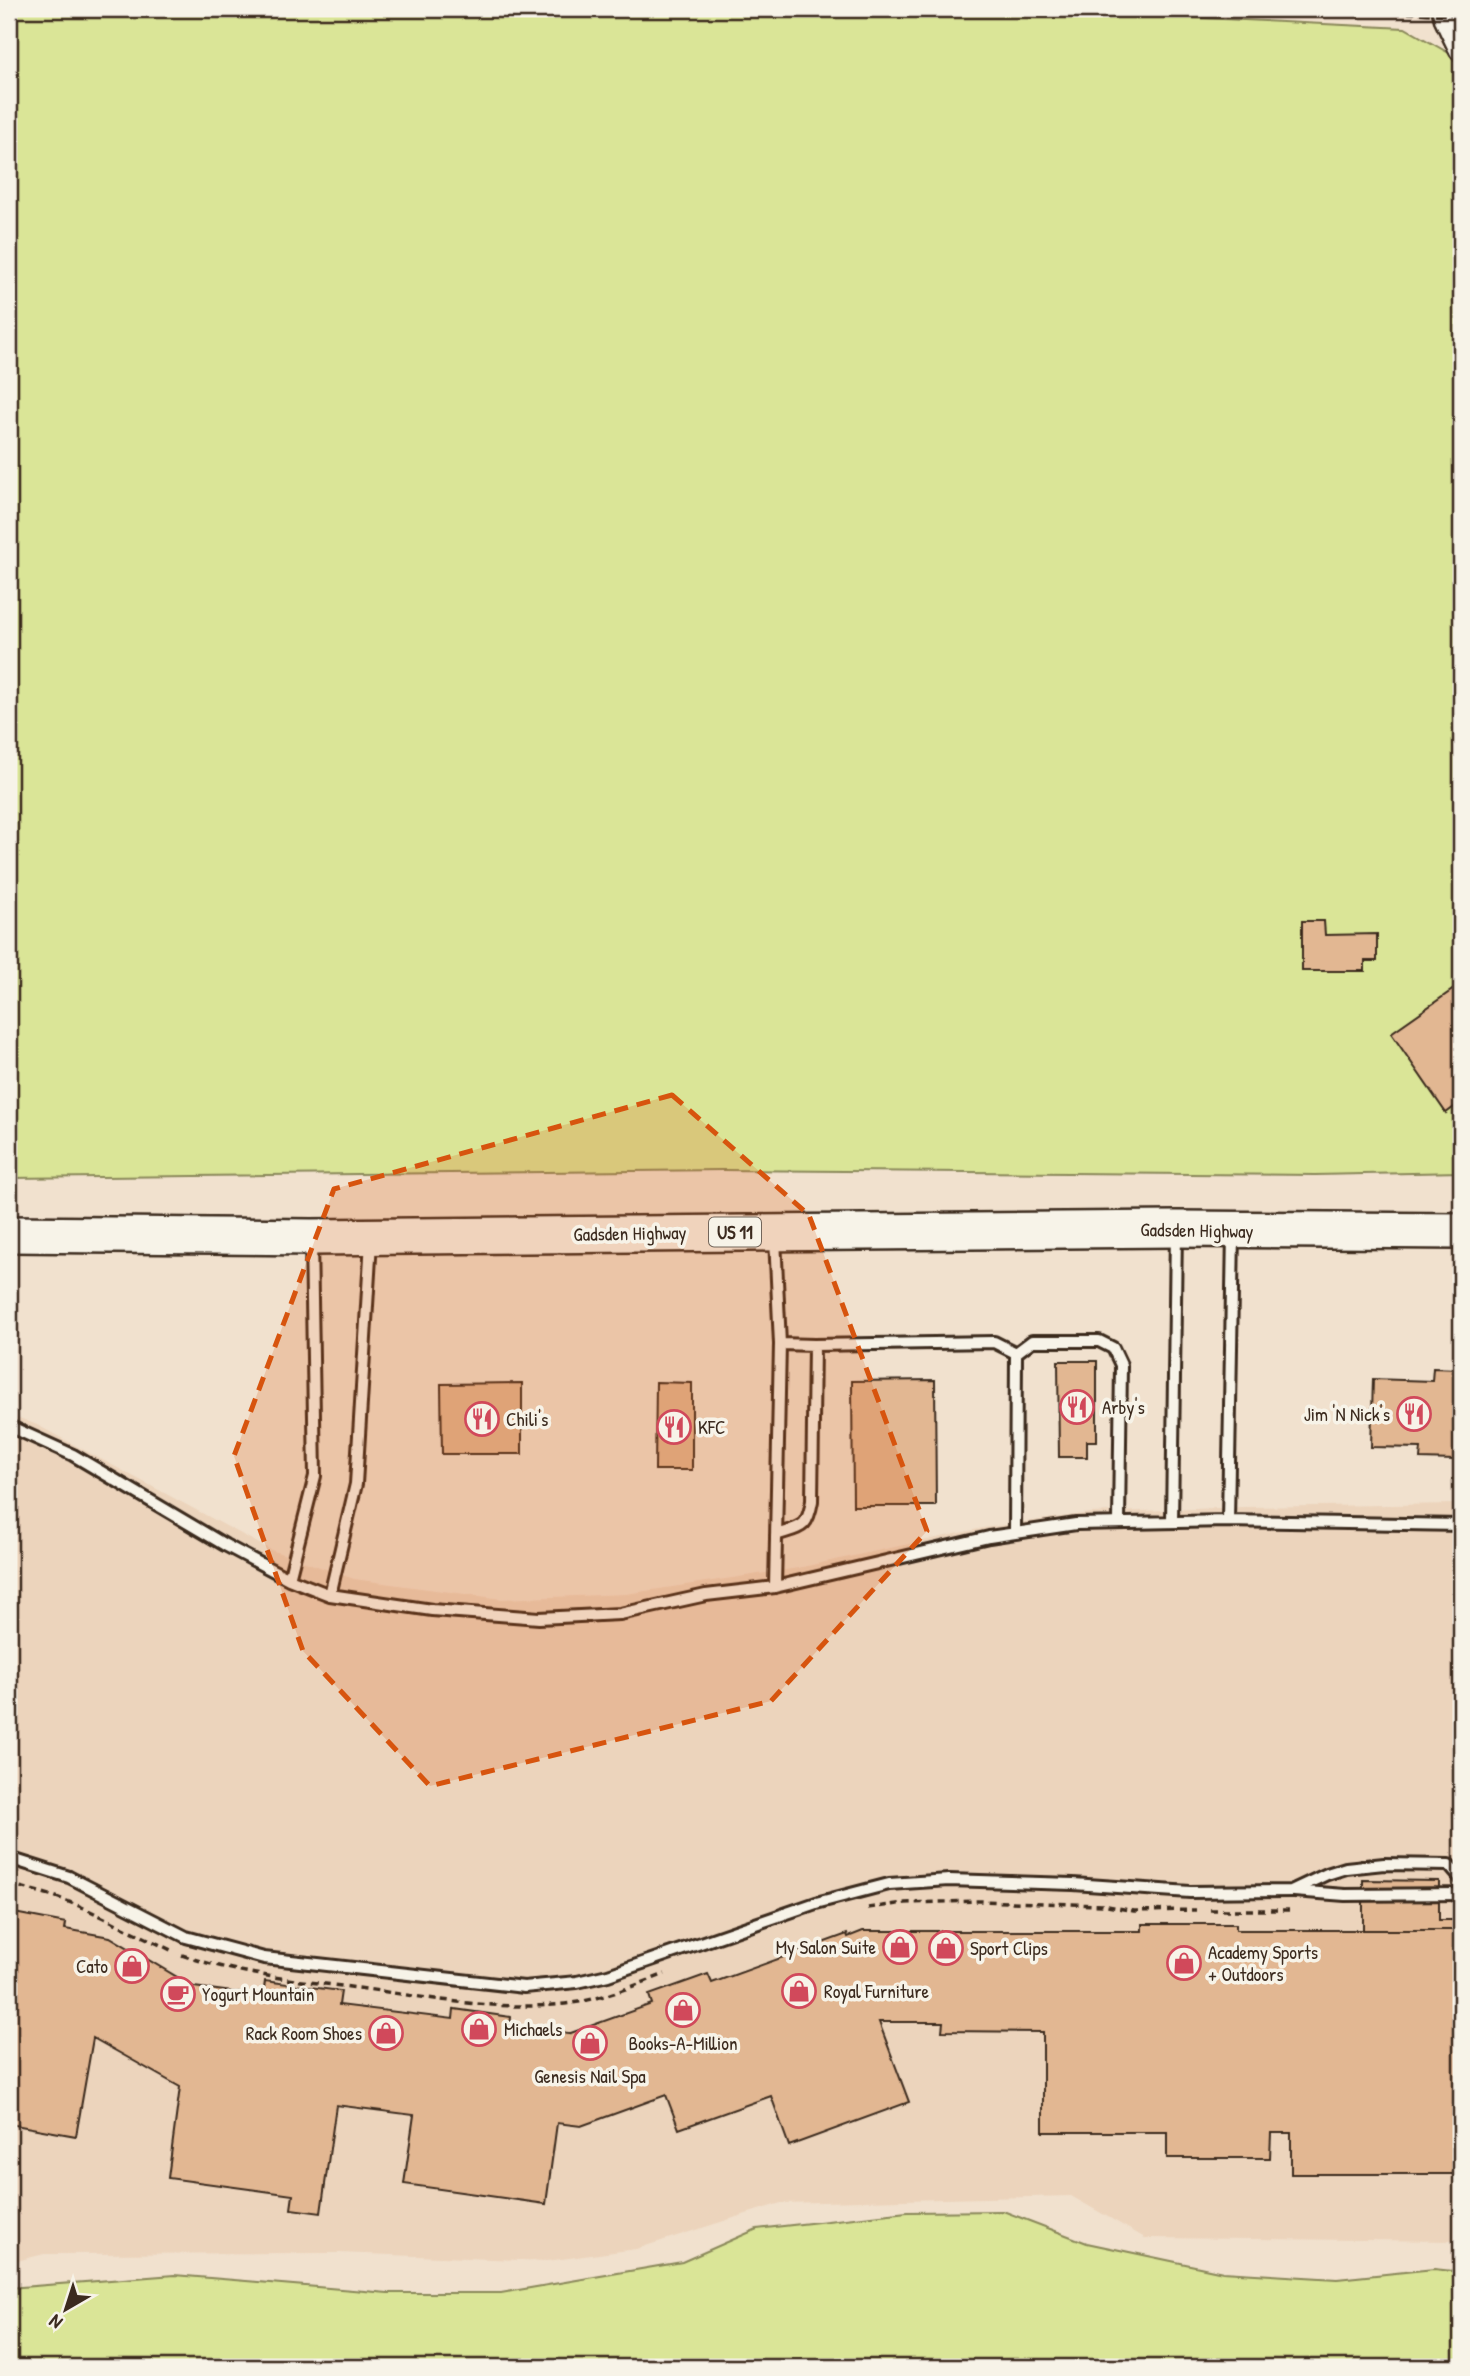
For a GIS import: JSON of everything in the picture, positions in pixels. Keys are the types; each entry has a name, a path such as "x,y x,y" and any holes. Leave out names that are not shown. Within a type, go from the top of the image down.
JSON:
{"main road":[{"name":"Gadsden Highway","path":"9,1234 311,1237 1176,1229 1461,1231"}],"street":[{"path":"1444,9 1461,49"}],"lane":[{"path":"1172,1522 1176,1229"},
{"path":"1228,1521 1233,1230"},
{"path":"774,1232 780,1344 775,1587"},
{"path":"330,1595 356,1484 371,1236"},
{"path":"289,1579 315,1476 311,1237"},
{"path":"1016,1353 1032,1341 1099,1341 1113,1348 1122,1364 1119,1522"},
{"path":"780,1344 994,1342 1016,1353"},
{"path":"776,1535 802,1526 809,1519 811,1510 814,1345"},
{"path":"1015,1533 1016,1353"},
{"path":"9,1426 73,1455 225,1545 289,1579 330,1595 432,1610 539,1618 620,1614 706,1595 775,1587 989,1537 1076,1524 1228,1521 1461,1525"},
{"path":"9,1857 69,1877 186,1937 264,1958 524,1987 578,1982 608,1975 816,1903 889,1884 949,1880 1073,1884 1190,1892 1461,1894"},
{"path":"1291,1891 1346,1868 1384,1864 1449,1865 1461,1879"}],"highlighted area":[{"path":"672,1095 809,1215 927,1531 771,1701 430,1786 303,1651 234,1456 334,1189"}],"shaded area":[{"path":"9,1414 37,1425 271,1550 354,1579 502,1599 626,1594 798,1568 983,1528 1090,1513 1245,1507 1461,1504 1461,2241 1145,2238 1071,2196 781,2203 636,2249 547,2261 339,2253 44,2254 9,2263"}],"green space":[{"path":"9,9 1020,9 1405,28 1461,60 1461,1172 1315,1175 723,1170 9,1178"},
{"path":"1003,2211 1087,2243 1223,2272 1337,2279 1434,2269 1461,2272 1461,2367 9,2367 9,2288 174,2275 388,2293 501,2293 682,2262 757,2229 907,2212"}],"building":[{"path":"1302,921 1324,921 1325,935 1377,934 1377,961 1365,961 1365,971 1302,971"},
{"path":"1461,984 1461,1102 1446,1113 1391,1033"},
{"path":"1058,1361 1097,1361 1097,1441 1087,1441 1087,1457 1059,1457"},
{"name":"Jim 'N Nick's","path":"1433,1368 1457,1369 1455,1460 1420,1459 1421,1448 1371,1447 1373,1379 1432,1381"},
{"path":"935,1380 936,1506 853,1506 852,1381"},
{"name":"KFC","path":"656,1382 692,1383 692,1470 655,1470"},
{"name":"Chili's","path":"522,1383 522,1454 442,1454 441,1384"},
{"path":"1363,1880 1439,1881 1439,1920 1461,1920 1461,1930 1363,1930"},
{"path":"9,1912 66,1923 65,1929 110,1937 194,1987 263,1996 265,1981 341,1991 339,2005 453,2019 454,2009 511,2017 510,2026 568,2034 652,2004 649,1995 708,1974 712,1983 847,1934 848,1937 863,1931 1142,1931 1142,1924 1236,1924 1236,1930 1461,1930 1461,2174 1291,2174 1291,2133 1271,2133 1270,2158 1167,2158 1167,2132 1043,2132 1043,2032 942,2031 943,2022 879,2022 909,2102 789,2146 771,2096 679,2129 666,2095 581,2126 557,2123 546,2204 404,2184 414,2115 336,2105 321,2213 291,2209 293,2195 168,2178 180,2087 93,2038 76,2136 9,2124"}],"railway":[{"path":"1360,9 1461,15"}],"place":[{"name":"Arby's","path":"1077,1407"},
{"name":"Jim 'N Nick's","path":"1414,1414"},
{"name":"Chili's","path":"482,1419"},
{"name":"KFC","path":"674,1427"},
{"name":"My Salon Suite","path":"900,1947"},
{"name":"Sport Clips","path":"946,1948"},
{"name":"Academy Sports + Outdoors","path":"1184,1963"},
{"name":"Cato","path":"132,1966"},
{"name":"Royal Furniture","path":"799,1991"},
{"name":"Yogurt Mountain","path":"178,1994"},
{"name":"Books-A-Million","path":"683,2010"},
{"name":"Michaels","path":"479,2029"},
{"name":"Rack Room Shoes","path":"386,2033"},
{"name":"Genesis Nail Spa","path":"590,2043"}]}
